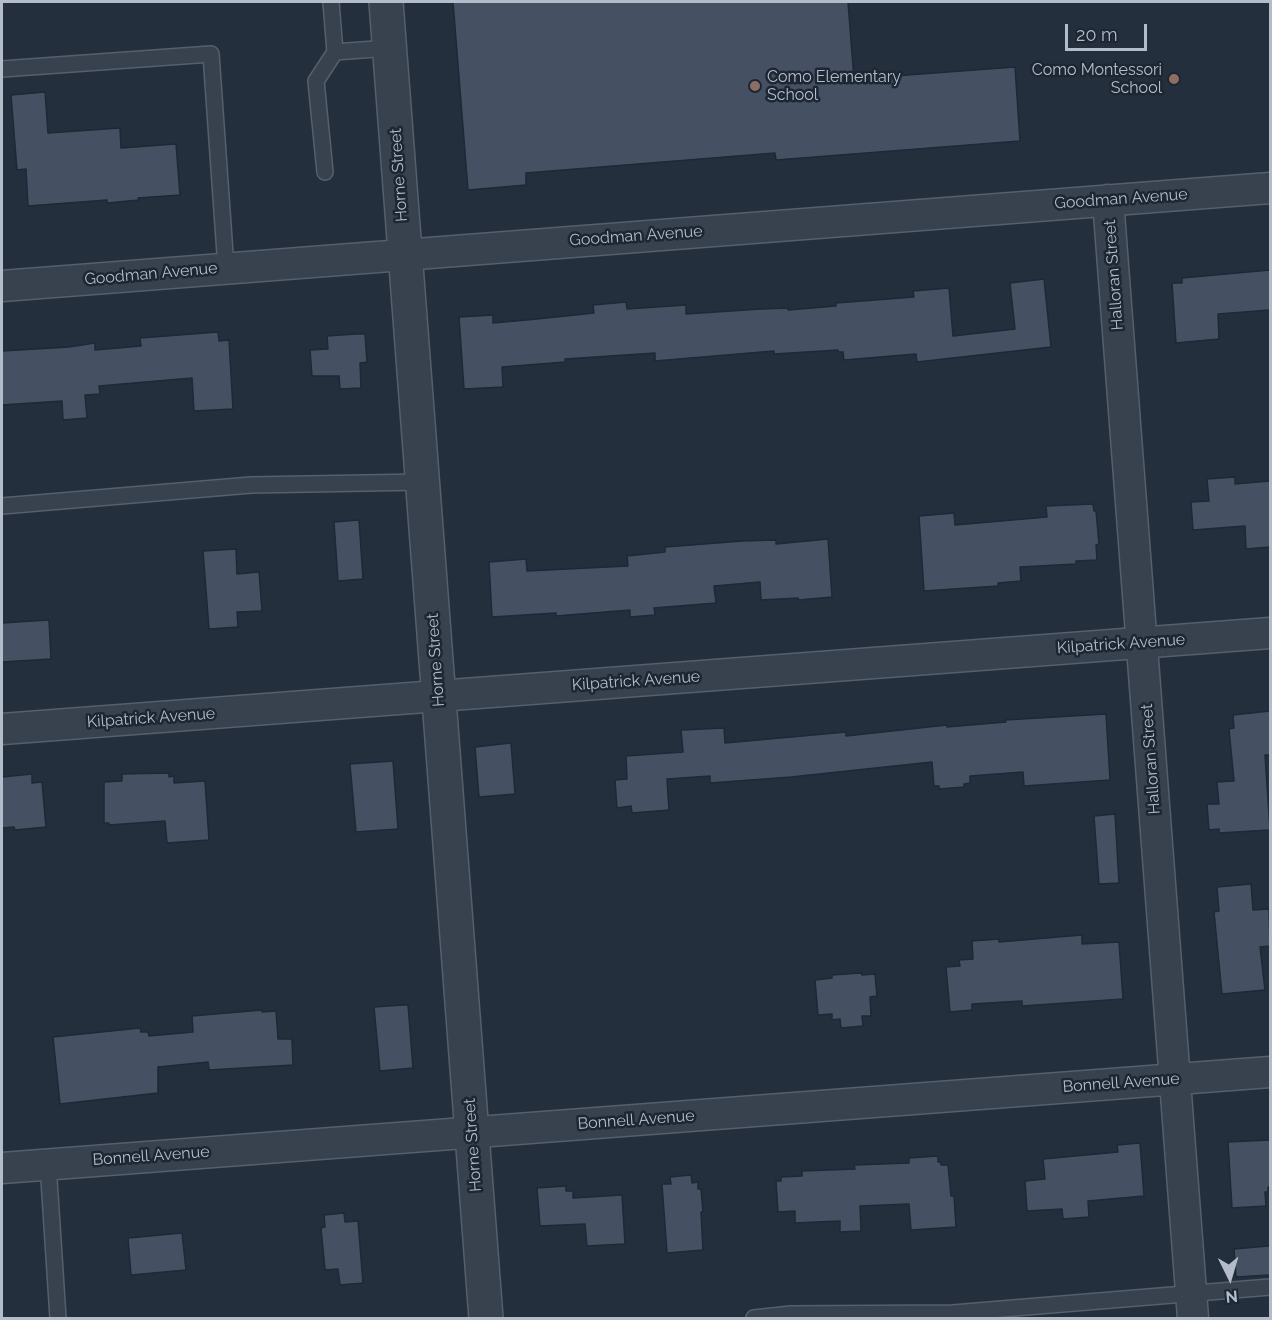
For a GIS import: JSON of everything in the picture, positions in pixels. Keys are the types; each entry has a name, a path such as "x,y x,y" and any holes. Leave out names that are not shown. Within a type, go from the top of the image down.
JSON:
{"street":[{"name":"Horne Street","path":"386,2 486,1318"},
{"name":"Goodman Avenue","path":"2,286 405,253 1270,188"},
{"name":"Halloran Street","path":"1108,200 1193,1306"},
{"name":"Kilpatrick Avenue","path":"2,729 1270,633"},
{"name":"Bonnell Avenue","path":"2,1167 1270,1072"}],"lane":[{"path":"325,172 316,81 335,52 331,2"},
{"path":"335,52 389,48"},
{"path":"2,69 211,54 226,267"},
{"path":"2,506 252,485 422,482"},
{"path":"48,1164 58,1318"},
{"path":"754,1318 809,1314 953,1313 1193,1306 1270,1287"}],"building":[{"name":"Como Elementary School","path":"453,2 848,2 854,79 1015,67 1020,141 776,160 775,153 526,173 526,185 468,190"},
{"path":"45,92 48,133 120,128 121,148 176,144 180,195 107,203 107,200 28,206 26,169 17,170 11,95"},
{"path":"1270,270 1270,310 1218,314 1219,339 1176,343 1172,283 1182,283 1182,278"},
{"path":"1044,279 1051,347 917,362 916,354 844,360 843,352 838,352 838,350 774,354 774,351 655,361 655,353 565,359 565,362 502,367 503,387 464,389 459,317 493,315 493,323 594,313 593,305 626,302 627,309 686,305 686,314 761,309 788,308 788,310 836,306 836,303 914,297 913,291 949,288 953,336 1015,329 1010,283"},
{"path":"218,332 219,341 229,340 233,409 194,411 192,378 99,386 100,394 85,395 87,418 63,420 62,401 2,405 2,351 95,343 95,350 141,346 140,338"},
{"path":"365,334 367,362 360,363 361,388 340,389 339,376 312,376 310,350 328,349 327,336"},
{"path":"1235,477 1235,484 1270,481 1270,547 1246,549 1245,526 1193,530 1191,502 1209,501 1207,479"},
{"path":"1093,504 1094,511 1096,511 1099,544 1096,545 1097,560 1076,561 1076,564 1020,567 1021,581 998,583 998,586 924,591 919,516 954,513 955,525 1047,517 1046,506"},
{"path":"359,520 363,579 338,581 334,522"},
{"path":"828,539 832,597 761,600 760,582 714,586 716,603 654,608 655,615 630,617 630,610 556,616 556,613 492,617 489,562 526,559 527,571 628,566 627,556 665,552 665,547 776,540 776,544"},
{"path":"236,549 237,574 259,572 262,611 237,612 238,627 209,629 203,551"},
{"path":"49,620 51,659 2,662 2,623"},
{"path":"1270,711 1270,755 1265,755 1270,830 1219,833 1219,829 1209,830 1207,804 1219,804 1217,782 1234,781 1229,729 1234,728 1233,715"},
{"path":"1106,714 1110,780 1024,786 1023,772 970,776 970,783 964,784 964,787 939,789 939,786 934,786 932,762 710,783 710,776 667,779 669,810 632,813 631,806 617,808 615,780 627,779 626,756 683,752 681,730 724,728 725,743 846,732 846,736 947,725 947,727 1006,722 1005,720"},
{"path":"511,743 515,794 479,797 475,747"},
{"path":"393,761 398,829 356,832 350,764"},
{"path":"169,773 169,777 174,776 174,783 205,781 209,840 167,843 165,821 109,825 109,823 104,823 104,782 122,781 122,774"},
{"path":"32,774 32,783 42,782 46,827 15,830 14,827 2,828 2,777"},
{"path":"1115,814 1119,883 1099,884 1094,816"},
{"path":"1251,884 1253,910 1269,909 1270,946 1260,947 1265,990 1222,994 1214,912 1219,911 1217,887"},
{"path":"1082,935 1082,944 1119,942 1123,999 1022,1006 1022,1001 972,1004 972,1010 950,1012 946,967 960,966 959,960 973,959 972,941 999,939 999,942"},
{"path":"861,973 862,975 875,974 877,996 870,997 871,1016 862,1016 863,1026 841,1028 840,1019 832,1020 832,1014 818,1015 815,980 832,978 832,975"},
{"path":"408,1005 413,1068 380,1071 374,1007"},
{"path":"262,1010 262,1012 276,1011 278,1039 292,1039 293,1065 209,1070 208,1062 158,1067 158,1093 60,1104 53,1037 140,1028 141,1032 148,1032 149,1036 193,1032 192,1016"},
{"path":"1270,1140 1270,1187 1268,1187 1268,1192 1265,1192 1266,1206 1232,1208 1228,1142"},
{"path":"1140,1143 1144,1196 1088,1201 1089,1217 1063,1219 1062,1209 1027,1211 1025,1181 1045,1179 1043,1159 1118,1152 1117,1145"},
{"path":"938,1156 938,1162 941,1162 941,1165 948,1165 951,1196 954,1196 956,1227 911,1230 909,1204 860,1206 861,1231 840,1232 840,1221 795,1223 795,1211 778,1212 776,1181 781,1181 781,1177 802,1176 802,1171 855,1169 854,1165 909,1163 909,1158"},
{"path":"691,1175 692,1183 698,1182 698,1189 701,1189 703,1250 667,1253 662,1184 671,1184 670,1177"},
{"path":"566,1186 566,1191 573,1191 573,1198 622,1195 625,1244 587,1246 585,1224 540,1226 537,1188"},
{"path":"344,1213 345,1222 358,1221 363,1283 340,1285 338,1269 325,1270 321,1228 325,1227 324,1215"},
{"path":"182,1233 186,1270 131,1275 128,1238"},
{"path":"1270,1246 1270,1275 1236,1277 1234,1249"}],"place":[{"name":"Como Montessori School","path":"1174,79"},
{"name":"Como Elementary School","path":"755,86"}]}
